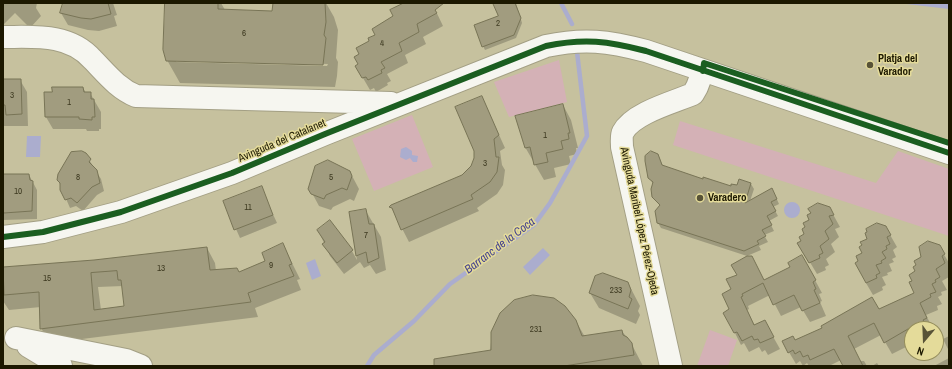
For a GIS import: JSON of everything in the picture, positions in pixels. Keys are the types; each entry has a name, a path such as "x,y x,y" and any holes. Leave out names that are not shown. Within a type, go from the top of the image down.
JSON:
{"street":[{"name":"Avinguda del Catalanet","path":"3,37 50,37 71,42 91,57 108,77 136,96 345,103 402,103"},
{"name":"Avinguda del Catalanet","path":"3,237 44,232 121,212 217,178 402,103 563,43 613,42 646,51 702,71"},
{"path":"702,71 949,153"},
{"name":"Avinguda Maribel López Pérez-Ojeda","path":"671,366 622,147 623,132 632,121 644,113 693,94 702,71"},
{"path":"320,102 320,127 324,134"},
{"path":"345,103 345,126"},
{"path":"10,335 133,363"},
{"path":"10,335 61,366"},
{"path":"101,366 133,363"}],"shaded area":[{"path":"559,60 567,102 509,117 494,82"},
{"path":"412,115 433,167 374,191 352,139"},
{"path":"680,121 876,183 898,151 949,169 949,236 673,145"},
{"path":"710,330 737,340 728,366 697,366"}],"water":[{"path":"898,3 949,3 949,9"},
{"path":"27,136 41,136 40,157 26,157"},
{"path":"406,147 412,151 412,155 418,156 417,162 413,162 410,158 406,160 400,157 401,149"},
{"path":"789,202 795,202 800,207 798,216 795,218 789,218 784,213 784,207"},
{"path":"543,248 550,255 530,275 523,267"},
{"path":"315,259 321,276 312,280 306,263"}],"building":[{"path":"63,3 108,3 111,14 91,19 81,18 60,13"},
{"path":"165,3 218,3 218,9 272,11 273,3 325,3 326,22 324,35 326,38 323,65 166,61 163,50"},
{"path":"404,3 444,3 435,10 437,13 417,24 419,32 399,43 402,51 381,62 385,68 381,70 382,73 368,80 366,77 362,78 355,66 358,64 354,57 359,54 356,48 369,41 368,38 375,35 372,29 393,16 390,10"},
{"path":"493,3 515,3 521,18 514,35 482,47 474,25 498,16"},
{"path":"3,79 21,79 22,114 6,115 5,105 3,105"},
{"path":"52,87 83,87 84,92 91,92 91,99 94,99 95,117 92,117 92,120 79,119 79,117 45,117 44,92 52,92"},
{"path":"482,96 499,135 494,139 496,157 499,157 497,172 490,182 471,195 473,199 401,230 392,208 389,207 391,205 462,175 471,166 474,158 474,151 455,107"},
{"path":"563,104 570,133 568,133 569,139 561,141 563,149 546,153 548,162 534,165 530,147 525,148 515,116"},
{"path":"82,151 91,159 89,162 97,170 100,183 92,187 77,203 71,198 65,200 60,190 60,183 57,180 58,174 71,152"},
{"name":"Varadero","path":"651,151 658,154 662,165 703,179 703,177 731,186 731,184 737,185 739,179 751,183 745,203 772,188 777,199 771,202 776,211 767,216 772,225 762,230 766,236 757,241 759,244 744,251 657,223 655,211 660,205 652,197 651,189 653,182 648,178 645,161 645,156"},
{"path":"328,160 350,171 352,176 347,190 342,188 326,195 324,199 311,194 308,189 315,166"},
{"path":"3,174 29,174 30,180 33,181 32,211 4,213"},
{"path":"262,186 273,215 234,230 223,201"},
{"path":"818,203 830,207 834,215 829,216 833,224 825,231 829,239 820,246 823,253 819,255 820,258 809,263 797,243 801,241 799,237 804,234 802,229 805,227 803,223 809,220 807,215 811,213 808,209"},
{"path":"366,209 369,224 374,224 379,258 368,263 366,252 356,256 349,212"},
{"path":"330,220 353,250 337,263 322,244 325,242 317,230"},
{"path":"877,223 886,226 891,235 887,237 890,244 886,246 887,249 882,252 886,258 881,261 882,263 876,265 880,273 876,275 877,278 866,283 855,263 858,261 856,256 862,253 859,247 862,245 860,242 867,239 865,233 867,232 866,229"},
{"path":"928,241 940,245 945,254 942,256 945,263 936,269 940,277 932,284 936,292 930,294 931,297 920,303 927,318 924,321 904,321 904,331 884,343 874,323 848,336 863,366 843,366 834,349 810,360 808,355 803,357 800,351 795,354 793,350 788,353 782,341 793,336 795,340 822,328 821,326 872,297 879,309 914,293 909,282 912,281 909,275 915,271 913,267 916,265 914,261 921,257 919,247"},
{"path":"283,243 292,264 289,265 294,276 248,293 251,302 40,329 39,292 4,295 3,267 94,260 207,247 210,270 237,268 239,272 265,261 262,253","holes":["117,271 118,280 121,280 124,306 94,310 91,273"]},
{"path":"802,255 816,280 813,282 816,289 814,290 820,303 802,311 794,295 773,305 763,283 742,294 743,296 741,297 754,325 765,320 774,337 760,343 758,339 754,340 752,336 742,341 737,332 734,333 723,313 729,309 722,294 731,289 726,279 737,275 731,265 747,256 752,256 764,280 790,267 788,263"},
{"path":"603,273 628,282 631,290 629,297 632,299 628,309 589,293 595,276"},
{"path":"533,295 554,298 565,306 576,320 582,336 622,330 623,335 632,343 634,355 564,366 434,366 434,359 491,350 491,332 500,313 514,300"}],"waterway":[{"name":"Barranc de la Coca","path":"561,3 572,24"},
{"name":"Barranc de la Coca","path":"367,366 374,355 414,321 450,284 534,225 550,203 587,136 577,52"}],"cycle path":[{"path":"3,237 43,232 121,212 232,173 325,134 546,46 572,42 584,41 608,43 646,51 949,153"},
{"path":"703,71 704,63 949,143"}],"place":[{"name":"Platja del Varador","path":"870,65"},
{"name":"Varadero","path":"700,198"}]}
